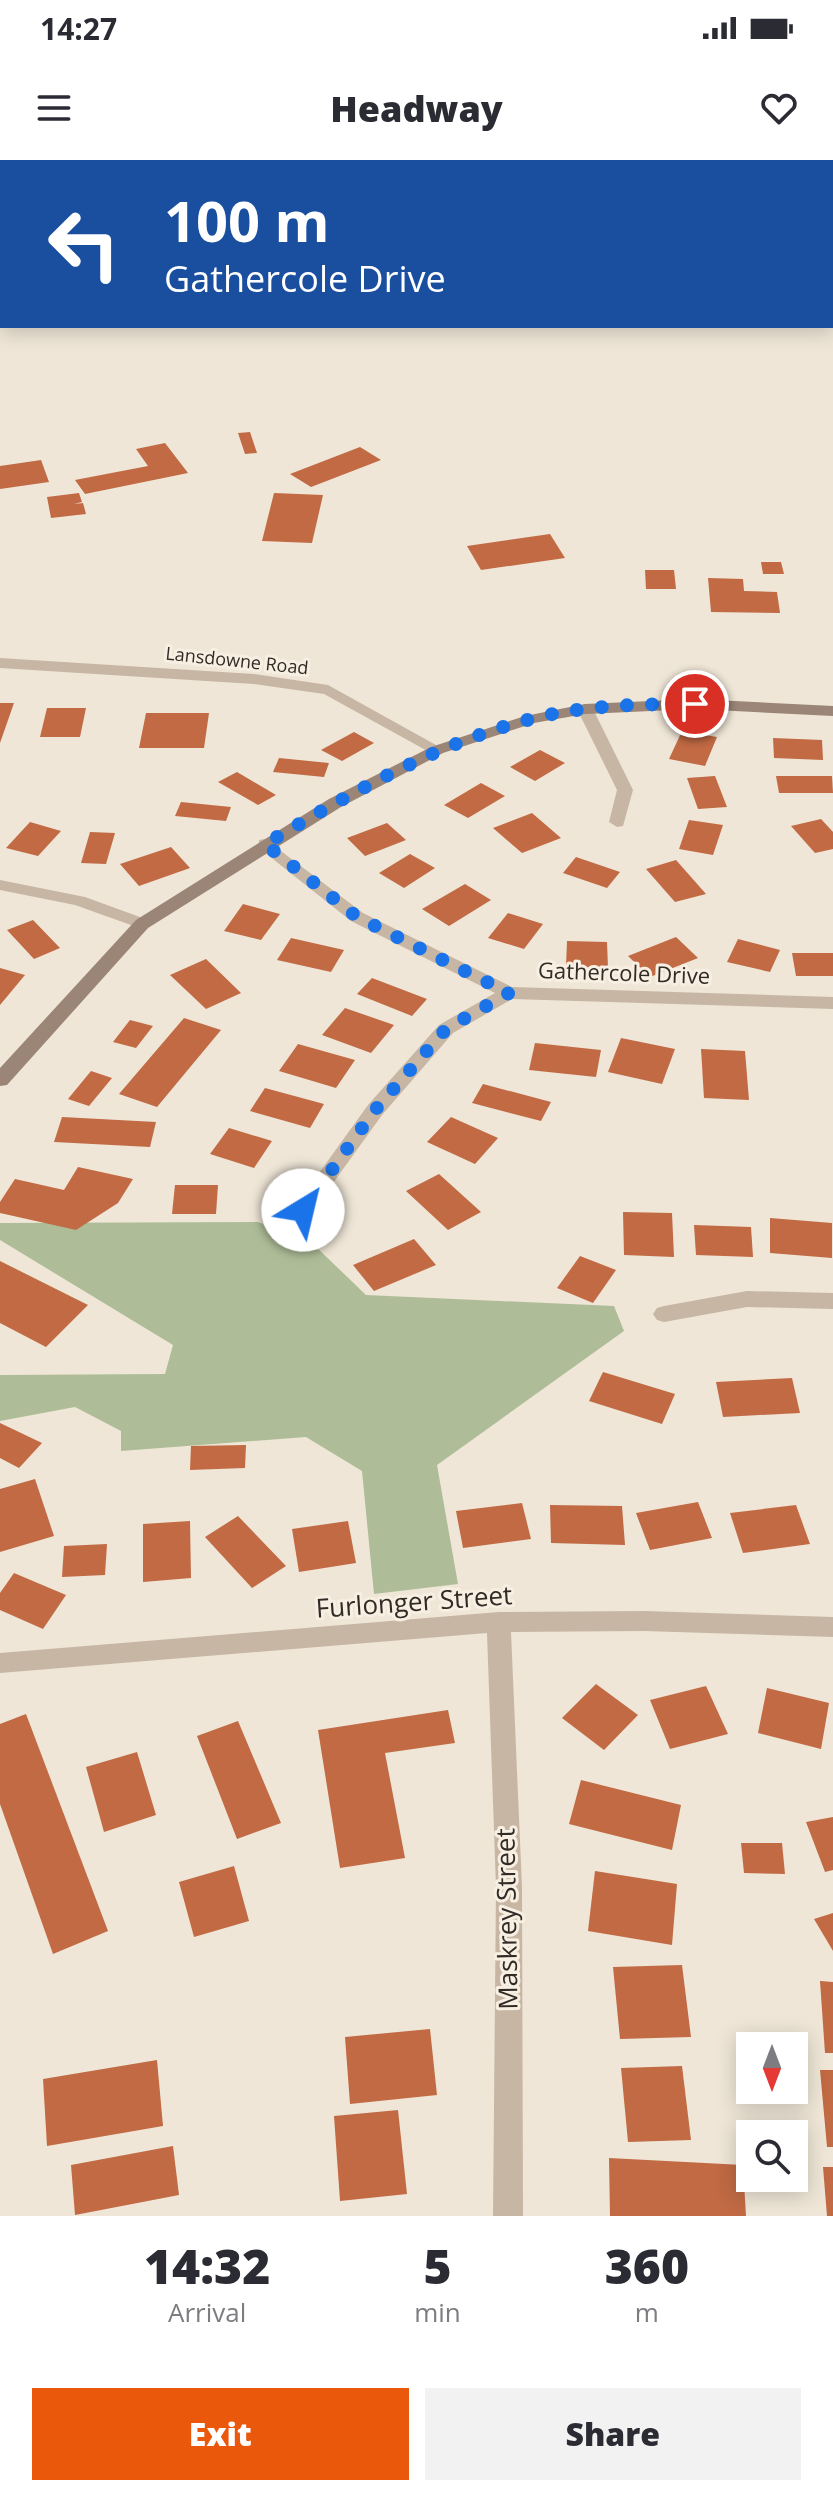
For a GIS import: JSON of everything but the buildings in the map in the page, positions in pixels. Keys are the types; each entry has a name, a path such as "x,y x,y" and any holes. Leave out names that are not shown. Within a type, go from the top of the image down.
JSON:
{"street":[{"name":"Lansdowne Road","path":"0,663 254,679 328,690 437,750"},
{"path":"0,1080 142,924 265,844 437,750 531,719 585,709 695,704 833,711"},
{"path":"585,709 625,790 617,822"},
{"name":"Gathercole Drive","path":"265,844 357,917 509,993 833,1003"},
{"path":"0,885 79,901 142,924"},
{"path":"303,1210 375,1110 446,1029 509,993"},
{"path":"664,1314 747,1299 833,1301"},
{"name":"Furlonger Street","path":"0,1663 499,1622 644,1621 833,1627"},
{"name":"Maskrey Street","path":"499,1622 509,1887 508,2216"}],"green space":[{"path":"258,1222 311,1242 366,1295 614,1306 624,1331 437,1465 458,1584 374,1594 362,1471 306,1437 121,1451 121,1431 75,1407 0,1421 0,1375 165,1374 173,1345 0,1240 0,1223"}],"route":[{"path":"303,1210 375,1110 446,1029 509,993 357,917 265,844 335,803 437,750 531,719 585,709 695,704"}]}
